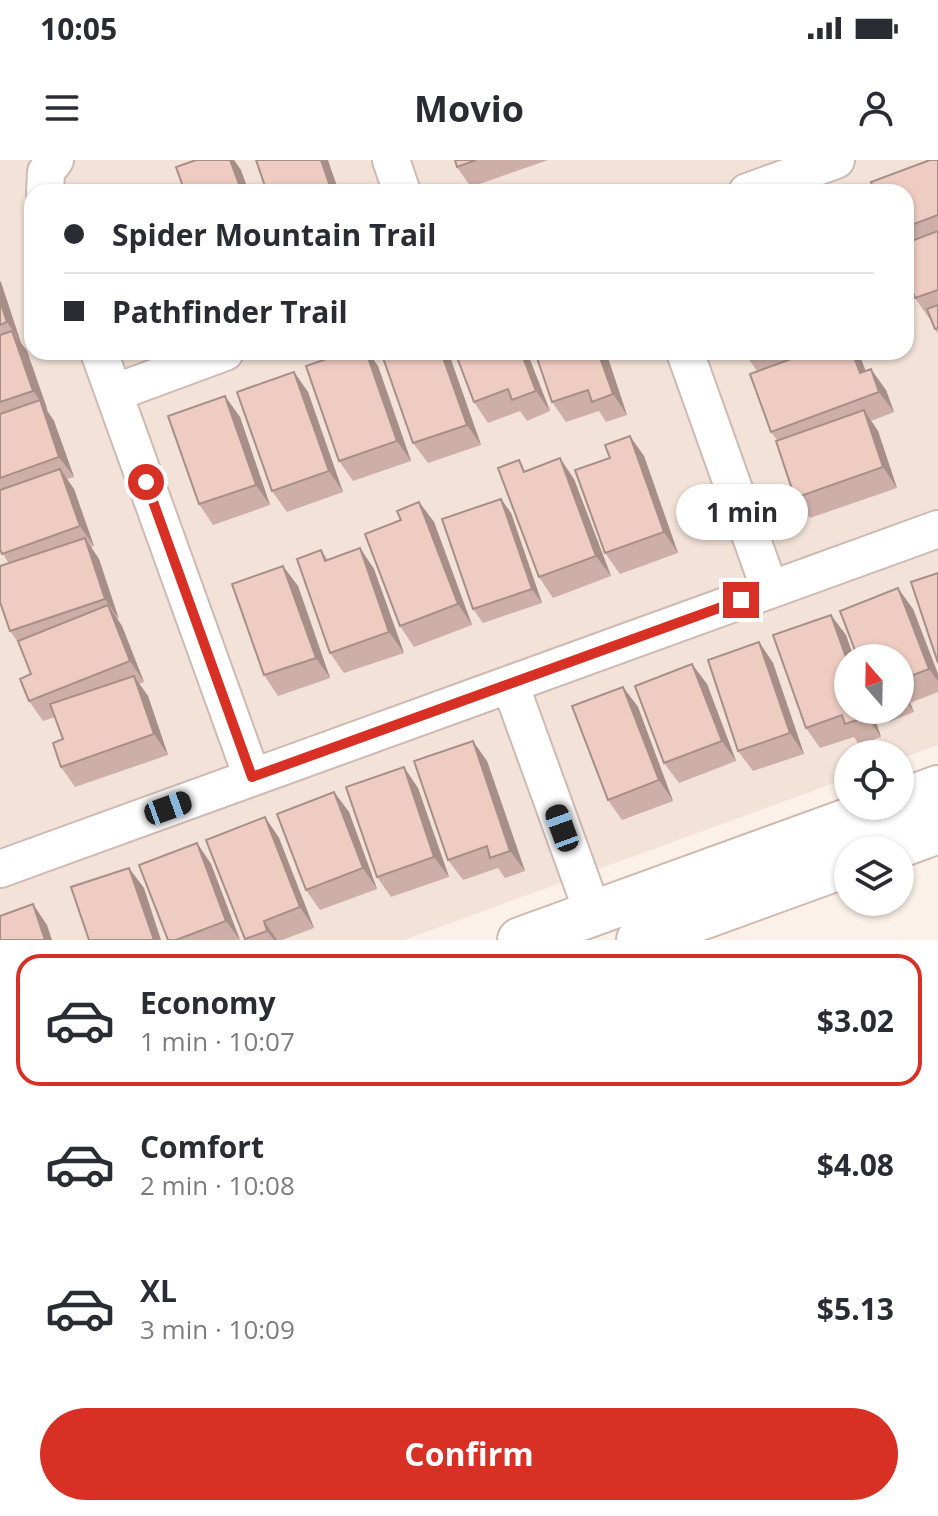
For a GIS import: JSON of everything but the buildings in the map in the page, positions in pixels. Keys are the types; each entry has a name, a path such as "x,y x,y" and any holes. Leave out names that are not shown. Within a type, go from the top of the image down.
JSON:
{"main road":[{"path":"914,797 938,788"},
{"path":"520,940 850,820"},
{"path":"914,840 938,831"},
{"path":"639,940 834,869"}],"street":[{"path":"45,184 46,172 55,160"},
{"path":"391,160 399,184"},
{"path":"769,184 836,160"},
{"path":"102,360 252,777"},
{"path":"114,393 203,360"},
{"path":"688,360 770,590"},
{"path":"0,869 938,529"},
{"path":"510,684 593,913"}],"shaded area":[{"path":"0,160 938,160 938,745 914,754 914,740 834,740 834,783 404,940 0,940"}],"route":[{"path":"146,482 252,777 741,600"}]}
